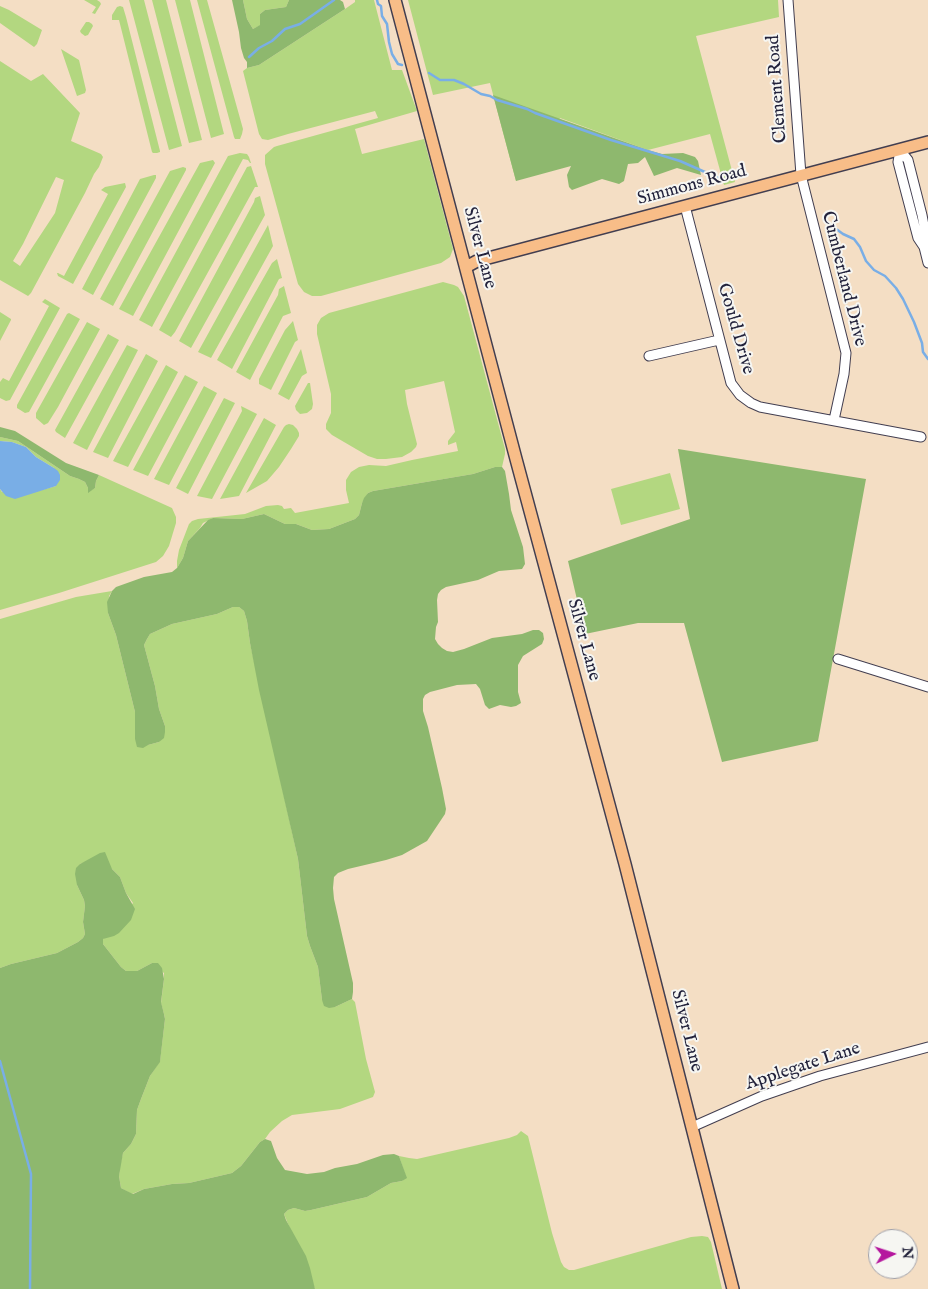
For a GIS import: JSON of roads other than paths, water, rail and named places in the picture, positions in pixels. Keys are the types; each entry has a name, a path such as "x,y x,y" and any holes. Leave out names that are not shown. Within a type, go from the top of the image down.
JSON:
{"main road":[{"name":"Silver Lane","path":"395,0 625,864 733,1289"},
{"name":"Simmons Road","path":"466,267 478,261 928,142"}],"street":[{"name":"Clement Road","path":"788,0 801,176"},
{"path":"900,150 898,162 920,229 918,238 924,247 928,263"},
{"name":"Cumberland Drive","path":"801,176 846,354 834,420"},
{"name":"Gould Drive","path":"685,206 731,383 740,395 760,407 921,437"},
{"path":"649,356 720,340"},
{"path":"838,659 928,687"},
{"name":"Applegate Lane","path":"692,1127 762,1096 812,1079 928,1047"}],"water":[{"path":"0,441 12,442 26,447 36,457 58,471 60,480 56,486 15,499 6,496 0,489"}],"waterway":[{"path":"249,57 285,29 300,24 334,0"},
{"path":"377,0 381,6 382,16 387,24 392,54 398,64 402,65"},
{"path":"429,73 440,80 454,80 481,94 611,140 680,161 723,180"},
{"path":"824,220 843,234 854,239 866,261 874,270 885,276 896,288 914,322 922,343 923,352 928,359"},
{"path":"0,1061 31,1174 30,1289"}]}
